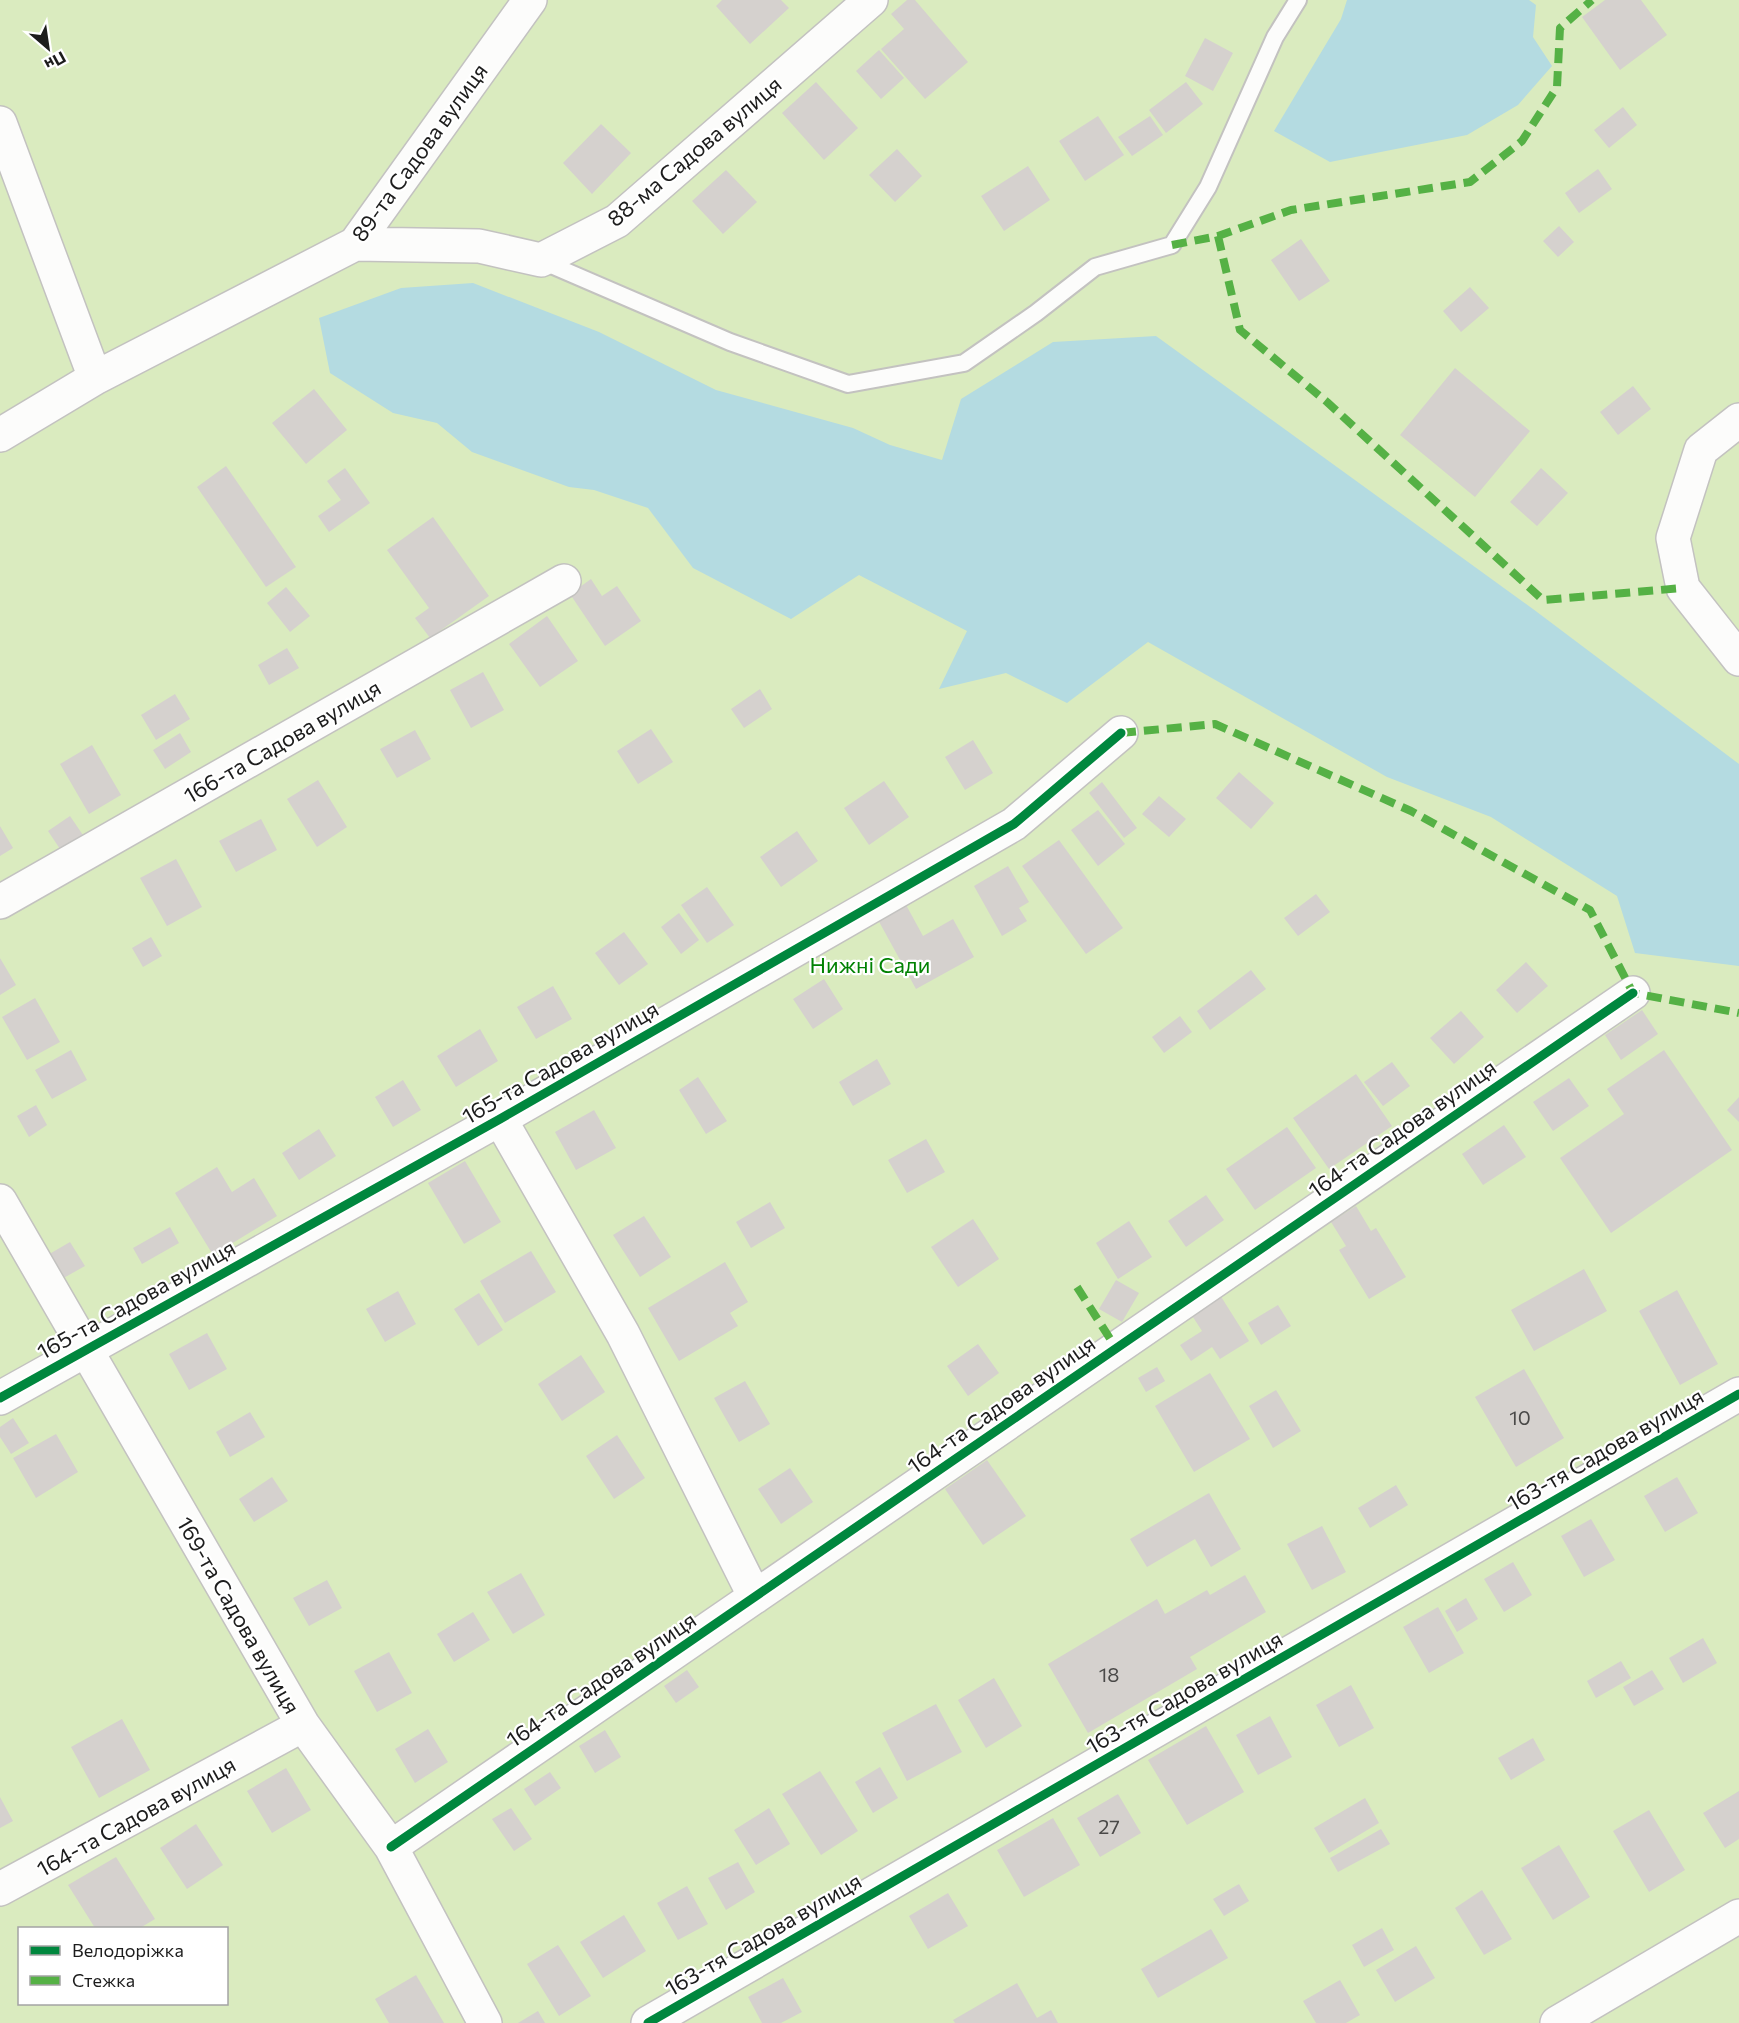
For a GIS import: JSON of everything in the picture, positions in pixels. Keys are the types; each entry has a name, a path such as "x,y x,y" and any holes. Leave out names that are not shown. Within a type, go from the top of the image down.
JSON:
{"street":[{"name":"89-та Садова вулиця","path":"0,435 95,378 355,244 530,0"},
{"name":"88-ма Садова вулиця","path":"541,261 617,221 871,0"},
{"path":"0,123 95,378"},
{"path":"355,244 479,246 541,261"},
{"path":"1739,420 1701,450 1673,538 1683,588 1739,659"},
{"name":"166-та Садова вулиця","path":"0,902 564,581"},
{"name":"165-та Садова вулиця","path":"0,1398 500,1119 1014,824 1121,733"},
{"name":"164-та Садова вулиця","path":"391,1847 1633,993"},
{"path":"500,1119 623,1334 755,1597"},
{"name":"169-та Садова вулиця","path":"0,1201 303,1725 391,1847 485,2023"},
{"name":"163-тя Садова вулиця","path":"648,2023 1739,1394"},
{"name":"164-та Садова вулиця","path":"0,1889 303,1725"},
{"path":"1557,2023 1739,1916"}],"lane":[{"path":"541,261 730,342 848,384 964,363 1036,313 1095,267 1172,245 1208,187 1275,37 1298,0"}],"green space":[{"name":"Нижні Сади","path":"0,0 1739,0 1739,2023 0,2023"}],"water":[{"path":"1347,0 1529,0 1536,5 1533,37 1552,66 1518,105 1467,135 1330,162 1274,131 1341,19"},
{"path":"473,283 599,332 716,390 853,428 890,445 942,460 961,399 1053,342 1156,336 1533,609 1739,764 1739,966 1635,953 1617,896 1491,817 1387,777 1148,642 1067,703 1006,673 939,689 967,631 859,575 791,619 693,568 648,508 594,490 569,487 472,452 437,423 393,413 330,373 319,318 401,288"}],"building":[{"path":"722,0 781,0 789,8 750,44 716,6"},
{"path":"907,0 915,0 968,62 925,99 881,49 904,29 891,14"},
{"path":"1605,0 1641,0 1667,35 1620,70 1582,17"},
{"path":"1205,38 1233,53 1213,91 1185,76"},
{"path":"879,50 904,78 881,99 856,71"},
{"path":"816,82 858,128 824,160 782,113"},
{"path":"1186,82 1203,104 1166,133 1149,110"},
{"path":"1623,107 1637,125 1609,148 1594,130"},
{"path":"1098,116 1124,155 1085,181 1059,141"},
{"path":"1150,116 1163,135 1132,156 1118,137"},
{"path":"601,124 631,153 592,194 563,163"},
{"path":"897,149 922,176 895,202 869,175"},
{"path":"1028,166 1050,200 1004,231 981,196"},
{"path":"1598,169 1612,189 1579,213 1565,193"},
{"path":"726,170 757,202 723,234 692,201"},
{"path":"1559,226 1574,242 1558,257 1543,241"},
{"path":"1301,239 1330,281 1299,301 1271,260"},
{"path":"1470,287 1489,308 1461,332 1443,311"},
{"path":"1455,368 1530,431 1475,497 1400,435"},
{"path":"1633,386 1651,409 1618,435 1600,412"},
{"path":"314,389 347,430 306,464 272,423"},
{"path":"226,466 296,567 266,587 197,487"},
{"path":"345,468 370,503 329,532 318,516 341,500 327,481"},
{"path":"1541,468 1568,493 1537,526 1510,502"},
{"path":"433,517 489,596 430,638 415,618 429,608 387,550"},
{"path":"591,579 602,596 617,586 641,621 605,646 570,594"},
{"path":"286,587 310,616 290,632 267,603"},
{"path":"547,616 578,661 540,687 509,644"},
{"path":"287,648 299,668 269,685 258,665"},
{"path":"483,672 504,710 471,728 450,690"},
{"path":"760,689 772,709 744,728 731,709"},
{"path":"175,694 190,719 156,740 141,715"},
{"path":"651,729 673,762 638,784 617,751"},
{"path":"415,730 431,759 397,778 380,749"},
{"path":"180,733 191,752 165,769 153,750"},
{"path":"973,740 993,773 965,790 945,757"},
{"path":"92,745 121,795 89,814 60,764"},
{"path":"1239,772 1274,803 1251,829 1216,798"},
{"path":"318,780 347,827 317,847 287,799"},
{"path":"884,781 909,817 869,845 844,808"},
{"path":"1102,782 1137,828 1124,838 1089,793"},
{"path":"1159,796 1186,819 1169,837 1142,814"},
{"path":"1098,810 1125,844 1098,866 1071,830"},
{"path":"70,816 87,841 64,855 48,831"},
{"path":"261,819 277,850 236,872 219,841"},
{"path":"0,826 13,848 0,856"},
{"path":"797,831 818,861 781,887 760,857"},
{"path":"1059,840 1123,928 1086,954 1022,866"},
{"path":"176,859 202,907 167,926 140,878"},
{"path":"1008,866 1029,902 1019,908 1027,921 1002,936 974,886"},
{"path":"707,887 734,925 707,943 681,905"},
{"path":"1316,894 1330,912 1298,936 1284,918"},
{"path":"905,903 923,936 953,919 974,957 916,989 877,918"},
{"path":"679,913 699,940 681,954 661,927"},
{"path":"624,932 648,964 619,985 595,953"},
{"path":"151,937 162,956 143,967 132,948"},
{"path":"0,958 16,985 0,995"},
{"path":"1526,962 1548,986 1517,1013 1496,990"},
{"path":"1251,970 1266,989 1210,1030 1197,1011"},
{"path":"824,979 843,1009 813,1029 793,999"},
{"path":"553,986 572,1019 536,1039 517,1007"},
{"path":"35,998 60,1042 27,1060 2,1017"},
{"path":"1642,1010 1658,1034 1621,1060 1605,1035"},
{"path":"1461,1011 1484,1037 1454,1064 1430,1038"},
{"path":"1180,1016 1192,1032 1164,1053 1152,1037"},
{"path":"480,1029 498,1061 456,1087 437,1056"},
{"path":"71,1050 87,1080 52,1099 35,1070"},
{"path":"1664,1050 1732,1150 1611,1233 1560,1158 1624,1114 1607,1089"},
{"path":"877,1059 891,1084 853,1106 839,1082"},
{"path":"1392,1062 1410,1086 1383,1106 1364,1082"},
{"path":"1356,1074 1392,1126 1329,1169 1293,1118"},
{"path":"698,1077 727,1121 706,1134 679,1090"},
{"path":"1569,1078 1589,1106 1553,1131 1533,1102"},
{"path":"403,1080 421,1110 393,1127 375,1097"},
{"path":"1739,1097 1739,1122 1727,1110"},
{"path":"36,1105 47,1125 29,1137 17,1116"},
{"path":"594,1110 616,1148 576,1170 555,1132"},
{"path":"1504,1125 1526,1157 1483,1185 1462,1154"},
{"path":"1287,1127 1316,1168 1255,1210 1226,1169"},
{"path":"319,1129 336,1156 299,1180 282,1153"},
{"path":"926,1139 945,1172 907,1193 888,1160"},
{"path":"465,1161 501,1222 464,1244 428,1183"},
{"path":"217,1167 232,1192 254,1178 277,1216 213,1255 175,1193"},
{"path":"1206,1195 1224,1220 1186,1247 1168,1221"},
{"path":"770,1202 785,1228 751,1248 736,1222"},
{"path":"1356,1206 1371,1231 1376,1228 1406,1277 1369,1299 1339,1250 1346,1246 1331,1222"},
{"path":"644,1216 671,1257 640,1277 613,1235"},
{"path":"973,1219 999,1259 958,1287 931,1247"},
{"path":"1129,1221 1152,1257 1118,1279 1096,1243"},
{"path":"170,1227 179,1243 142,1264 133,1248"},
{"path":"70,1242 85,1266 60,1280 46,1256"},
{"path":"531,1251 556,1292 505,1323 480,1281"},
{"path":"725,1262 748,1302 730,1313 738,1326 679,1361 648,1308"},
{"path":"1584,1269 1607,1311 1534,1351 1511,1310"},
{"path":"1116,1280 1139,1293 1122,1322 1099,1309"},
{"path":"1677,1290 1718,1364 1680,1385 1639,1311"},
{"path":"398,1291 416,1324 385,1342 366,1309"},
{"path":"479,1293 503,1330 478,1346 454,1309"},
{"path":"1220,1295 1249,1341 1220,1359 1212,1347 1191,1361 1180,1345 1202,1331 1191,1314"},
{"path":"1278,1305 1291,1326 1261,1345 1248,1323"},
{"path":"207,1333 227,1369 189,1390 169,1354"},
{"path":"978,1344 999,1373 968,1396 947,1366"},
{"path":"581,1355 605,1392 562,1421 538,1384"},
{"path":"1157,1367 1165,1381 1146,1392 1138,1378"},
{"path":"1524,1369 1564,1438 1516,1467 1475,1397"},
{"path":"1210,1373 1250,1439 1194,1472 1155,1406"},
{"path":"745,1381 770,1424 739,1442 714,1398"},
{"path":"1276,1390 1301,1431 1273,1448 1249,1406"},
{"path":"250,1412 265,1437 230,1457 216,1432"},
{"path":"13,1418 29,1443 11,1454 0,1437 0,1427"},
{"path":"56,1434 78,1472 36,1498 13,1458"},
{"path":"617,1435 645,1478 614,1499 586,1456"},
{"path":"987,1460 1026,1516 983,1545 945,1489"},
{"path":"790,1468 813,1502 781,1524 758,1489"},
{"path":"272,1477 288,1501 254,1522 239,1499"},
{"path":"1677,1477 1698,1513 1665,1532 1644,1496"},
{"path":"1396,1485 1408,1505 1370,1528 1358,1508"},
{"path":"1209,1493 1241,1549 1211,1567 1195,1539 1147,1567 1130,1539"},
{"path":"1591,1519 1615,1560 1584,1577 1561,1536"},
{"path":"1322,1526 1346,1572 1312,1590 1287,1544"},
{"path":"1513,1562 1532,1595 1504,1612 1484,1579"},
{"path":"521,1573 545,1615 513,1634 487,1592"},
{"path":"1245,1575 1266,1612 1190,1657 1197,1669 1088,1733 1048,1664 1157,1599 1165,1614 1207,1590 1210,1595"},
{"path":"327,1580 342,1608 309,1626 293,1598"},
{"path":"1466,1598 1478,1619 1457,1632 1445,1611"},
{"path":"1438,1607 1464,1653 1429,1673 1403,1627"},
{"path":"473,1612 490,1640 454,1662 437,1634"},
{"path":"1703,1638 1717,1663 1683,1683 1669,1658"},
{"path":"389,1652 412,1693 377,1712 354,1671"},
{"path":"1621,1661 1631,1678 1596,1698 1587,1681"},
{"path":"687,1670 699,1687 676,1703 664,1686"},
{"path":"1652,1670 1664,1689 1634,1706 1623,1687"},
{"path":"994,1678 1022,1726 986,1748 958,1700"},
{"path":"1351,1685 1374,1728 1339,1747 1316,1705"},
{"path":"936,1704 962,1752 907,1781 882,1733"},
{"path":"1270,1716 1292,1757 1258,1775 1236,1735"},
{"path":"122,1719 150,1770 99,1798 71,1747"},
{"path":"1206,1726 1244,1792 1187,1825 1148,1760"},
{"path":"428,1729 448,1762 415,1783 395,1749"},
{"path":"605,1730 621,1757 595,1773 579,1746"},
{"path":"1533,1738 1545,1760 1511,1780 1498,1758"},
{"path":"880,1767 898,1798 873,1813 855,1782"},
{"path":"286,1768 311,1810 272,1833 247,1791"},
{"path":"820,1771 858,1831 821,1855 782,1794"},
{"path":"550,1772 561,1788 535,1806 524,1789"},
{"path":"1739,1791 1739,1839 1725,1848 1703,1813"},
{"path":"1118,1794 1141,1833 1100,1857 1077,1818"},
{"path":"0,1797 13,1821 0,1828"},
{"path":"1365,1798 1379,1823 1329,1853 1314,1828"},
{"path":"511,1808 532,1839 514,1851 492,1819"},
{"path":"769,1808 790,1844 756,1865 734,1830"},
{"path":"1649,1810 1685,1870 1649,1892 1613,1831"},
{"path":"1053,1818 1080,1865 1024,1897 997,1850"},
{"path":"196,1824 223,1865 187,1889 160,1848"},
{"path":"1381,1829 1390,1844 1338,1872 1330,1858"},
{"path":"1559,1845 1590,1897 1553,1920 1521,1868"},
{"path":"116,1857 155,1919 142,1927 94,1927 68,1885"},
{"path":"738,1862 755,1892 726,1910 708,1878"},
{"path":"1239,1884 1249,1901 1224,1916 1213,1899"},
{"path":"687,1886 708,1924 678,1940 657,1903"},
{"path":"1482,1890 1512,1939 1484,1955 1455,1908"},
{"path":"948,1893 968,1926 928,1949 909,1916"},
{"path":"624,1915 646,1951 603,1978 580,1942"},
{"path":"1382,1928 1394,1950 1364,1967 1352,1945"},
{"path":"1211,1929 1228,1958 1158,1998 1141,1969"},
{"path":"558,1945 591,1996 559,2016 527,1964"},
{"path":"1416,1946 1435,1978 1395,2002 1376,1970"},
{"path":"416,1975 444,2023 389,2023 375,1999"},
{"path":"783,1978 802,2012 781,2023 762,2023 748,1997"},
{"path":"1340,1980 1360,2015 1346,2023 1316,2023 1303,2001"},
{"path":"1017,1983 1037,2018 1051,2010 1058,2023 955,2023 953,2020"},
{"path":"538,2011 545,2023 518,2023"}],"marked path":[{"path":"1172,245 1218,236 1291,210 1470,182 1522,141 1557,87 1560,28 1592,0"},
{"path":"1218,236 1240,330 1327,402 1543,600 1683,588"},
{"path":"1121,733 1215,724 1411,811 1590,910 1633,993 1739,1013"},
{"path":"1077,1287 1116,1348"}],"cycle path":[{"path":"0,1398 500,1119 1014,824 1121,733"},
{"path":"391,1847 1633,993"},
{"path":"648,2023 1739,1394"}]}
